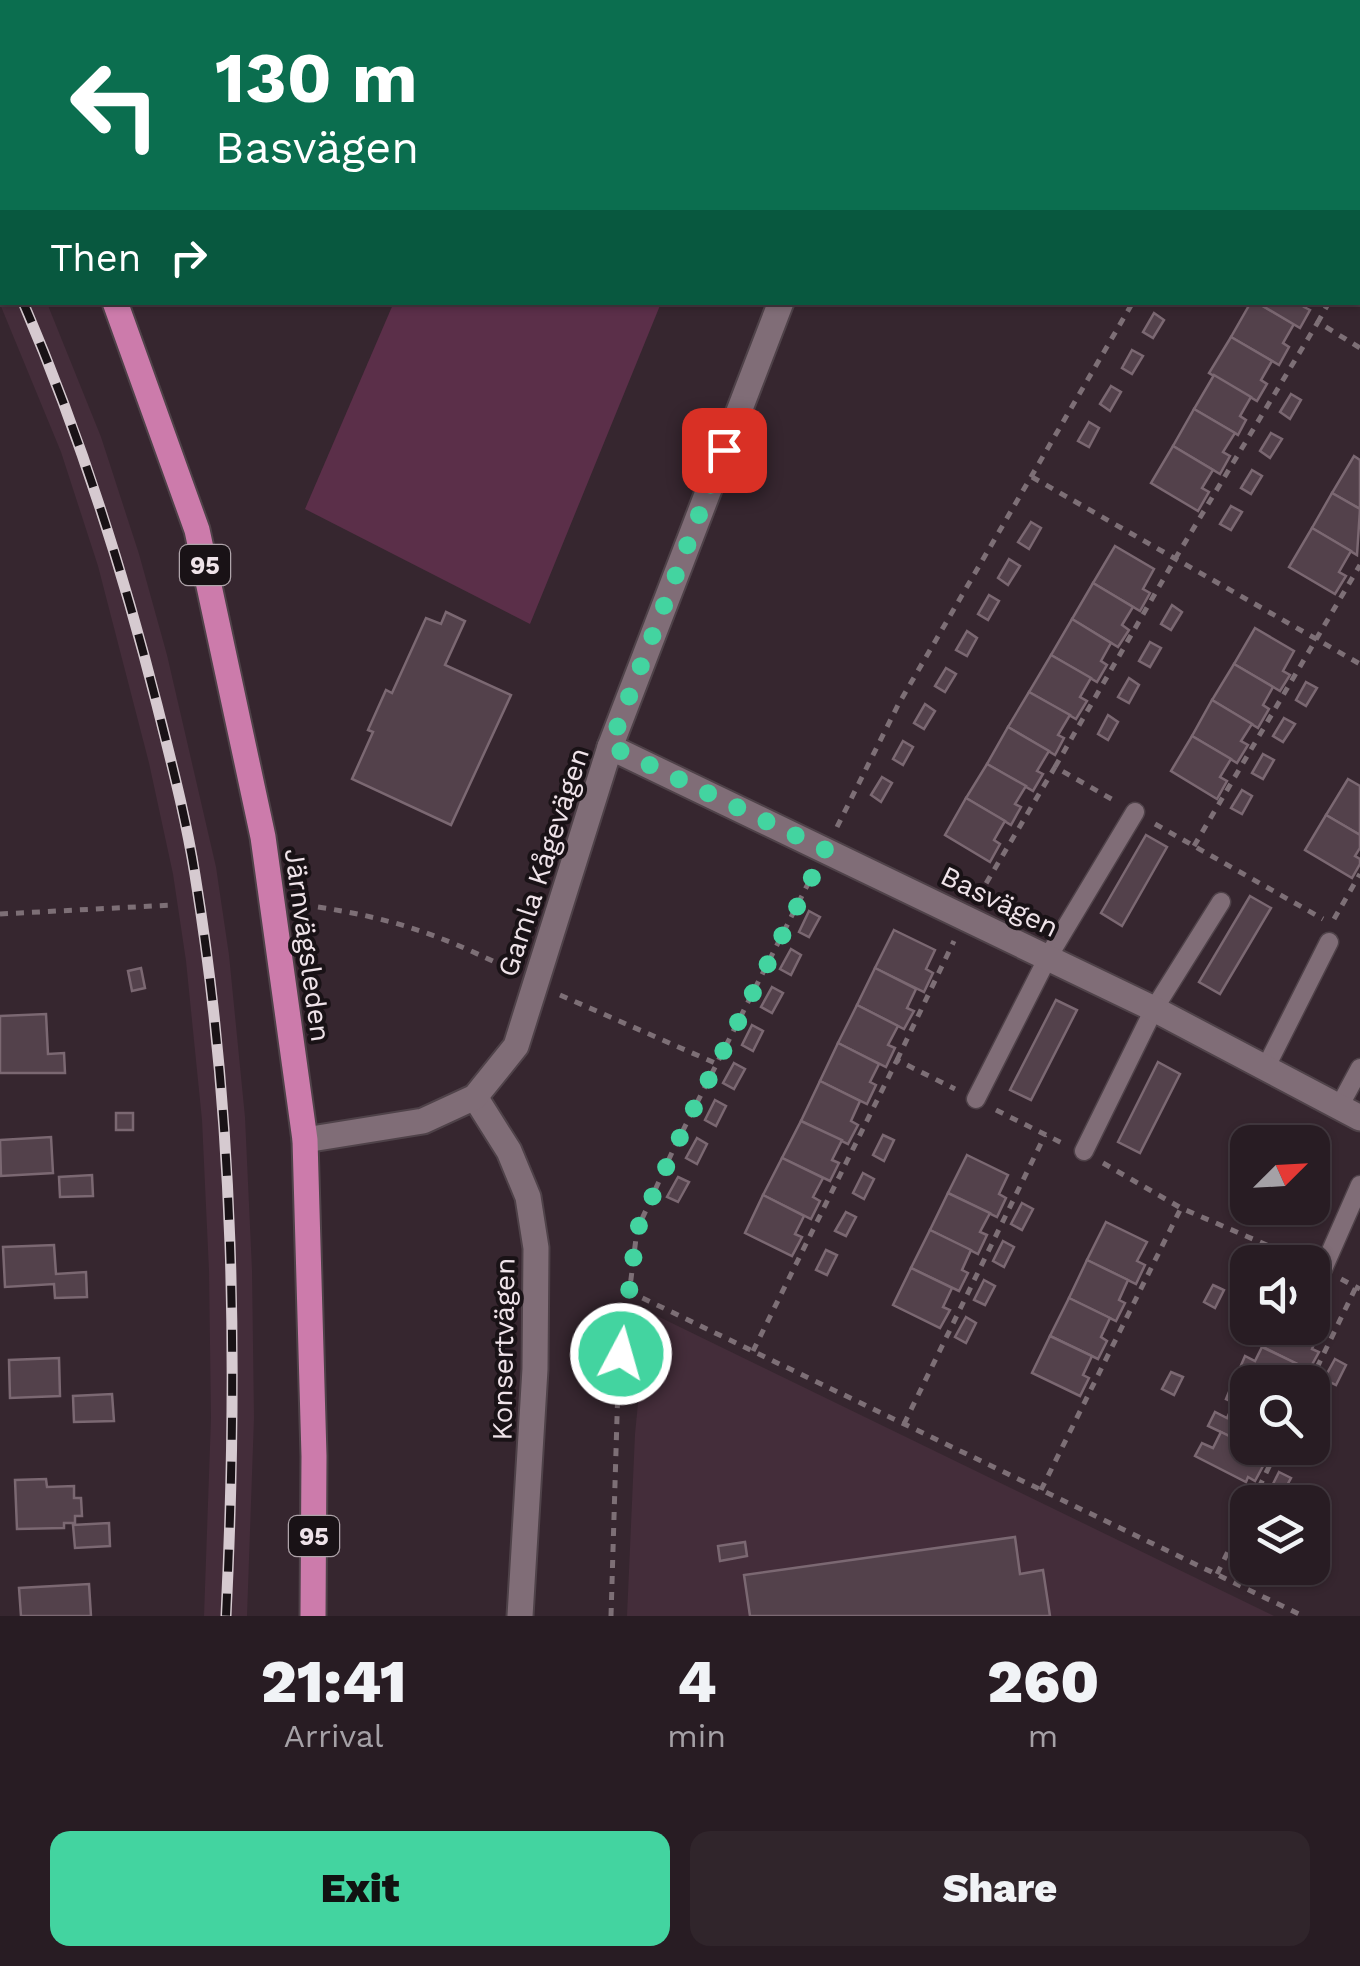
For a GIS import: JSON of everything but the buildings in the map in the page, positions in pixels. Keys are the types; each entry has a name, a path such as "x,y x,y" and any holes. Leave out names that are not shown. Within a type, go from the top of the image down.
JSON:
{"main road":[{"name":"Järnvägsleden","path":"116,305 196,530 262,838 305,1140 314,1456 314,1616"}],"street":[{"name":"Gamla Kågevägen","path":"305,1140 422,1121 475,1097 516,1046 610,746 780,305"},
{"name":"Basvägen","path":"610,746 1154,1009 1350,1112"},
{"name":"Konsertvägen","path":"475,1097 508,1151 528,1197 536,1248 536,1368 520,1616"}],"lane":[{"path":"976,1099 1048,957 1134,812"},
{"path":"1084,1151 1154,1009 1221,902"},
{"path":"1266,1067 1330,933"},
{"path":"1350,1112 1360,1068"},
{"path":"1327,1245 1360,1185"}],"path":[{"path":"610,1616 618,1385 637,1230 716,1064 898,704 1131,305"},
{"path":"1055,767 1327,305"},
{"path":"1318,322 1360,348"},
{"path":"1032,478 1360,664"},
{"path":"1194,846 1360,565"},
{"path":"1330,933 1360,874"},
{"path":"0,914 172,905"},
{"path":"318,907 379,916 446,938 501,965"},
{"path":"753,1350 966,918"},
{"path":"558,994 716,1064"},
{"path":"897,1060 1045,1136 1084,1151 1181,1208 1266,1245"},
{"path":"904,1424 1045,1136"},
{"path":"1041,1490 1181,1208"},
{"path":"1318,1365 1356,1288"},
{"path":"628,1291 1303,1616"},
{"path":"1217,1574 1230,1548"}],"shaded area":[{"path":"0,305 48,305 101,437 167,655 216,867 245,1117 252,1270 254,1418 247,1616 204,1616 211,1418 209,1271 202,1120 173,874 98,566 61,452"},
{"path":"393,305 660,305 530,624 305,509"},
{"path":"647,1311 1274,1616 627,1616 635,1434"}],"railway":[{"path":"24,305 63,401 114,551 168,747 195,875 218,1059 230,1244 232,1430 226,1616"}],"route":[{"path":"621,1354 637,1230 674,1148 826,850 610,746 724,450"}]}
